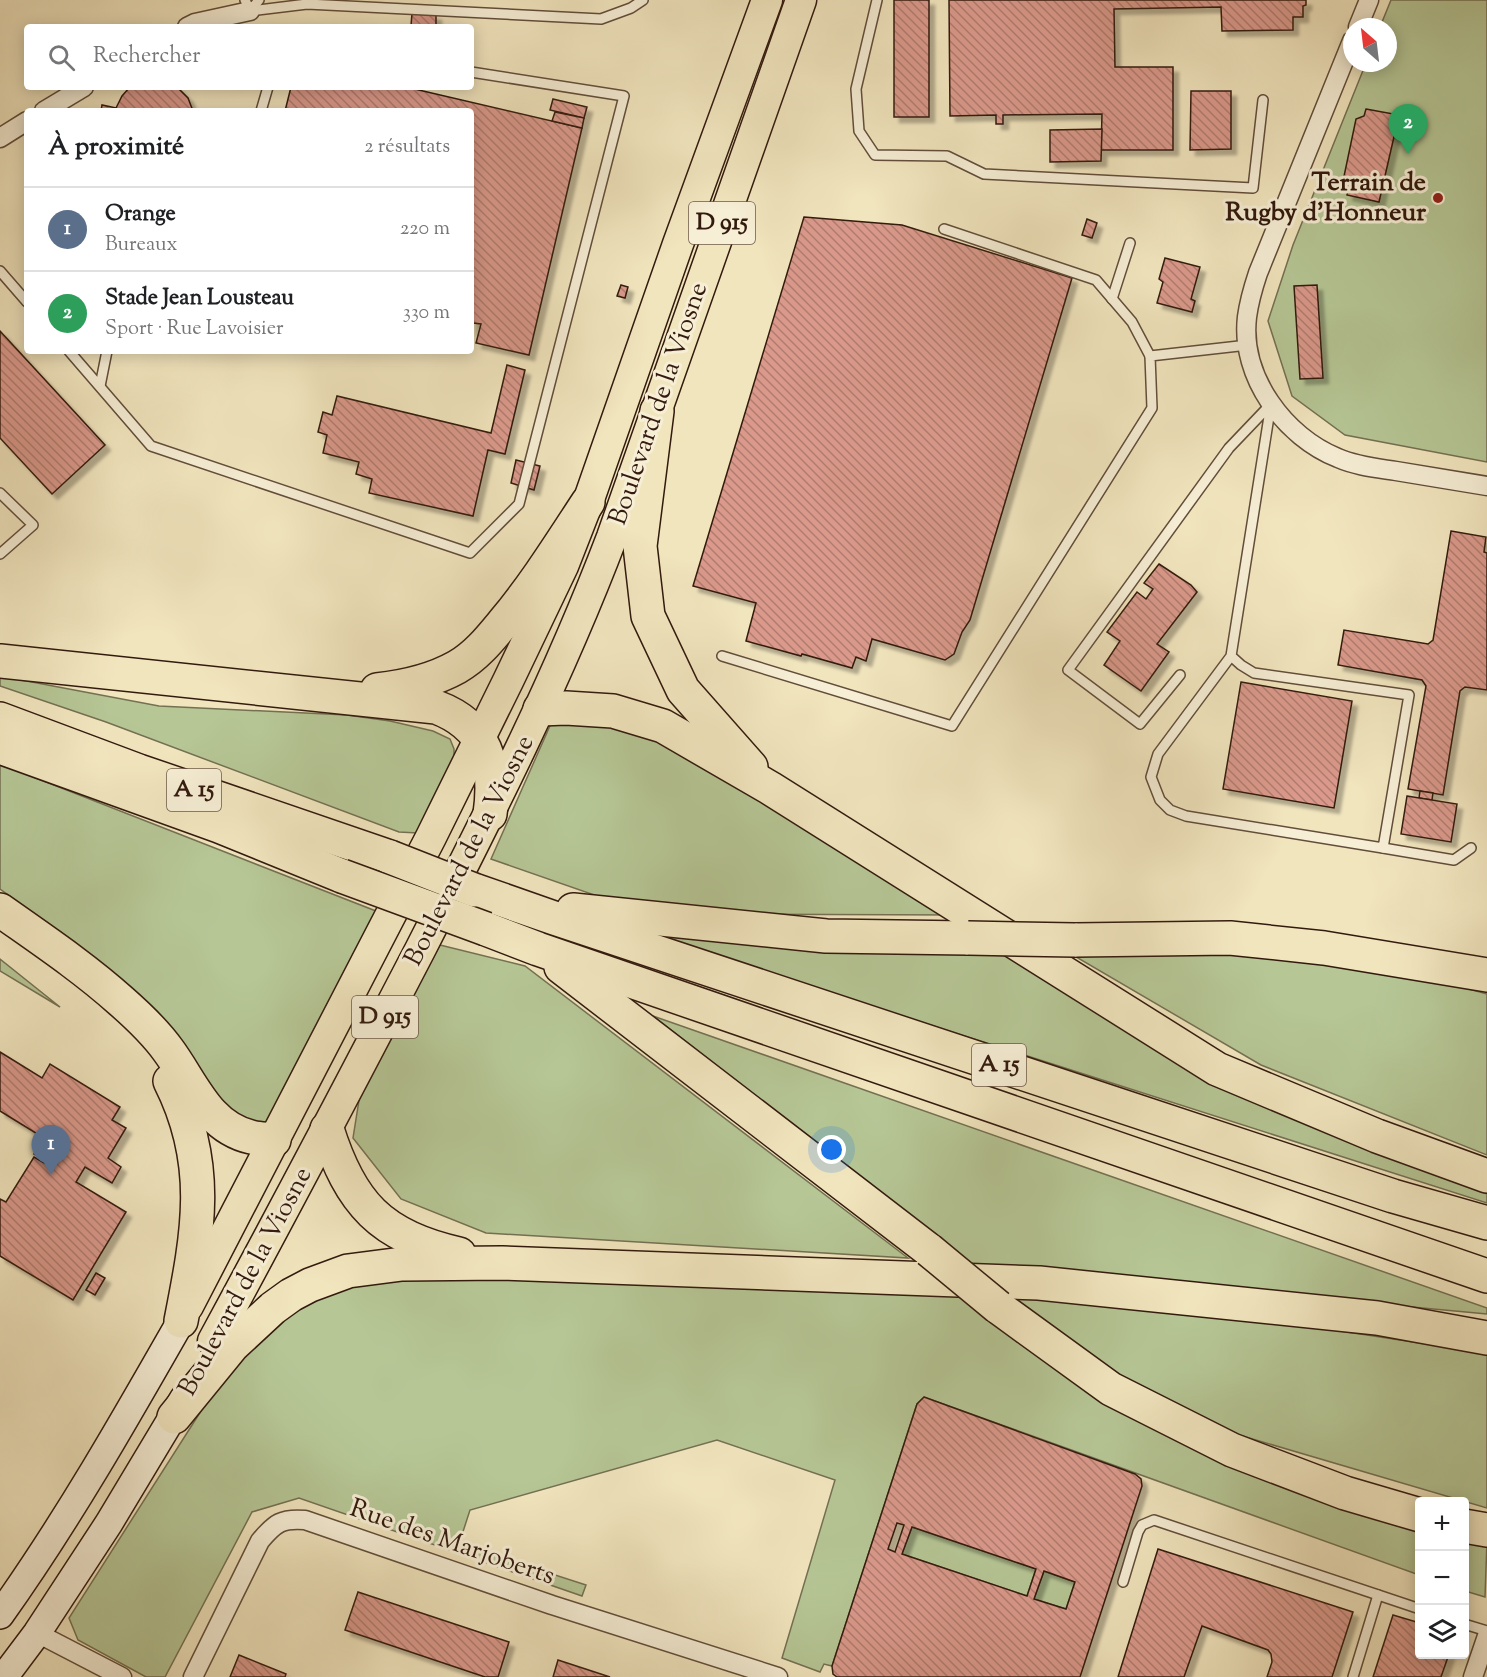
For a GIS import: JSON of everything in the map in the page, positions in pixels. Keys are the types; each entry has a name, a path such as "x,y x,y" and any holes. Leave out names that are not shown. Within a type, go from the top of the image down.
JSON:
{"highway":[{"path":"657,411 640,546 648,616 683,690 770,788"},
{"path":"322,697 399,688 455,668 470,658 485,645 528,592 588,502"},
{"path":"0,661 322,697 436,707 460,719 480,740 493,772 494,789 490,814"},
{"path":"540,709 613,711 663,726 770,788 1217,1069 1377,1136 1487,1176"},
{"name":"A 15","path":"0,719 140,771 390,857 512,904 1393,1196 1487,1223"},
{"name":"A 15","path":"0,747 219,826 342,876 538,949 1487,1276"},
{"path":"512,904 826,936 1075,940 1230,938 1324,948 1487,975"},
{"path":"0,910 66,956 121,1000 169,1051 192,1088 214,1116 227,1126 250,1137 274,1140"},
{"path":"538,949 929,1250 998,1307 1111,1389 1232,1450 1345,1492 1415,1514"},
{"path":"121,1000 158,1058 181,1102 194,1150 198,1178 198,1230 181,1321"},
{"path":"327,1129 345,1177 360,1201 376,1218 406,1236 449,1252 502,1263"},
{"path":"174,1417 232,1346 273,1308 310,1285 348,1271 402,1264 502,1263 1039,1283 1377,1318 1487,1338"},
{"path":"1469,1527 1487,1530"}],"main road":[{"path":"716,140 746,0"},
{"name":"Boulevard de la Viosne","path":"0,1615 58,1530 105,1455 181,1321 480,740 563,566 588,502 678,244 767,0"},
{"name":"Boulevard de la Viosne","path":"4,1677 37,1633 109,1523 174,1417 327,1129 490,814 540,709 599,574 801,0"},
{"path":"789,35 806,0"},
{"path":"480,740 498,722 517,714 540,709"},
{"path":"274,1140 305,1136 327,1129 332,1027"}],"street":[{"path":"1362,18 1369,0"},
{"path":"193,24 251,4"},
{"path":"1343,63 1258,273 1247,319 1250,360 1271,404 1296,431 1327,453 1355,464 1487,486"},
{"path":"49,108 79,90"},
{"path":"0,138 24,123"},
{"name":"Rue des Marjoberts","path":"194,1677 260,1541 269,1529 286,1518 305,1520 552,1605 778,1677"},
{"path":"37,1633 123,1677"},
{"path":"1473,1677 1487,1634"}],"lane":[{"path":"251,4 307,4 601,19 631,8 643,0"},
{"path":"877,0 856,89 859,131 875,155 947,156 984,174 1253,189 1263,100"},
{"path":"72,354 152,446 470,553 519,504 624,96 474,72"},
{"path":"262,108 267,90"},
{"path":"722,656 952,726 1152,408 1150,356 1132,322 1096,280 944,229"},
{"path":"1112,299 1130,243"},
{"path":"0,271 24,299"},
{"path":"1150,356 1248,345"},
{"path":"100,386 107,354"},
{"path":"1271,404 1231,656 1158,754 1151,777 1160,800 1170,810 1186,816 1454,860 1471,849"},
{"path":"1180,675 1140,724 1068,670 1229,448 1271,404"},
{"path":"0,493 33,525 0,554"},
{"path":"1231,656 1254,673 1409,695 1383,848"},
{"path":"1123,1582 1137,1532 1142,1525 1154,1520 1415,1608"},
{"path":"1353,1677 1378,1595"},
{"path":"1469,1626 1487,1634"}],"green space":[{"path":"1391,0 1487,0 1487,462 1345,435 1292,396 1268,321 1293,245 1362,72 1397,72 1397,18 1384,18"},
{"path":"0,676 159,706 347,715 390,721 433,731 450,739 454,749 454,763 418,833 399,832 106,722 0,686"},
{"path":"553,719 611,721 670,741 957,915 727,914 623,905 491,859"},
{"path":"0,764 381,913 266,1129 228,1116 135,996 75,942 0,889"},
{"path":"624,927 775,947 1012,956 1208,1073 1487,1194 1487,1203"},
{"path":"440,945 525,966 908,1258 486,1233 401,1199 353,1138 360,1094"},
{"path":"1222,953 1400,970 1487,994 1487,1155 1261,1065 1071,954"},
{"path":"0,959 60,1007 0,971"},
{"path":"653,1016 1487,1308 1487,1314 975,1266"},
{"path":"373,1275 953,1292 965,1299 1013,1339 1075,1382 1415,1525 1415,1574 924,1397 917,1404 832,1666 824,1664 820,1672 782,1658 835,1480 717,1440 470,1510 459,1544 586,1585 582,1596 299,1498 252,1512 165,1677 146,1677 78,1640 69,1618 208,1400 241,1358 302,1300"},
{"path":"1011,1297 1201,1310 1487,1353 1487,1508 1469,1503 1469,1497 1450,1497 1239,1435 1090,1360"},
{"path":"912,1527 1036,1569 1027,1596 902,1554"},
{"path":"1469,1537 1487,1540 1485,1597 1469,1592"},
{"path":"1044,1571 1075,1582 1066,1609 1034,1599"}],"building":[{"path":"894,0 929,0 929,117 894,117"},
{"path":"949,0 1306,0 1306,5 1303,6 1303,17 1293,17 1293,30 1222,31 1221,7 1114,9 1115,67 1173,67 1173,150 1101,150 1102,114 1003,115 1003,124 996,124 996,115 950,116"},
{"path":"412,13 436,15 436,24 411,24"},
{"path":"127,90 180,90 188,98 192,108 116,108"},
{"path":"290,90 419,90 582,128 529,355 476,343 481,324 474,323 474,108 286,108"},
{"path":"1191,91 1231,91 1231,149 1190,150"},
{"path":"553,99 587,107 584,118 550,110"},
{"path":"1366,109 1399,115 1379,202 1347,195 1348,189 1343,181 1356,119 1364,116"},
{"path":"555,112 584,118 582,128 552,121"},
{"path":"1102,129 1101,161 1050,162 1050,130"},
{"path":"804,217 902,225 1072,278 970,620 962,632 954,654 945,660 872,639 866,661 856,657 852,668 746,641 756,603 693,586"},
{"path":"1087,219 1097,223 1092,238 1082,235"},
{"path":"1165,258 1200,267 1191,299 1195,301 1192,312 1157,303 1163,282 1159,279"},
{"path":"621,285 628,287 625,298 617,296"},
{"path":"1317,285 1323,378 1300,379 1294,286"},
{"path":"0,331 105,445 52,494 0,438"},
{"path":"507,365 525,370 505,454 488,450 473,516 369,493 372,479 356,474 359,462 323,453 327,435 318,432 323,412 332,415 337,396 491,433"},
{"path":"516,460 540,466 534,490 511,483"},
{"path":"1451,531 1486,537 1484,552 1487,553 1487,690 1465,687 1460,691 1443,795 1408,789 1426,686 1422,680 1338,665 1344,630 1428,644 1433,640"},
{"path":"1159,564 1191,585 1197,592 1157,644 1169,652 1141,691 1104,665 1120,641 1107,632 1137,592 1146,599 1153,589 1144,583"},
{"path":"1241,682 1352,701 1334,808 1223,789"},
{"path":"1420,791 1433,793 1432,800 1419,798"},
{"path":"1407,796 1457,804 1451,842 1401,834"},
{"path":"0,1052 42,1078 50,1064 120,1107 112,1120 126,1128 108,1158 121,1167 112,1183 85,1167 76,1182 126,1212 73,1300 0,1256 0,1199 6,1202 34,1157 53,1168 54,1166 34,1154 44,1138 0,1111"},
{"path":"96,1273 105,1278 95,1295 86,1290"},
{"path":"924,1397 1135,1474 1141,1479 1142,1486 1080,1677 837,1677 833,1674 832,1666 917,1404","holes":["897,1523 904,1525 895,1552 888,1549","912,1527 1036,1569 1027,1596 902,1554","1044,1571 1075,1582 1066,1609 1034,1599"]},
{"path":"1158,1549 1353,1612 1332,1677 1267,1677 1272,1662 1268,1650 1202,1626 1184,1677 1118,1677"},
{"path":"358,1592 509,1642 498,1677 485,1677 345,1630"},
{"path":"1393,1615 1415,1622 1415,1659 1447,1659 1441,1677 1373,1677"},
{"path":"239,1655 286,1674 285,1677 230,1677"},
{"path":"558,1660 610,1677 553,1677"}],"place":[{"name":"Stade Jean Lousteau","path":"1408,154"},
{"name":"Terrain de Rugby d'Honneur","path":"1438,198"},
{"name":"Orange","path":"51,1175"}]}
